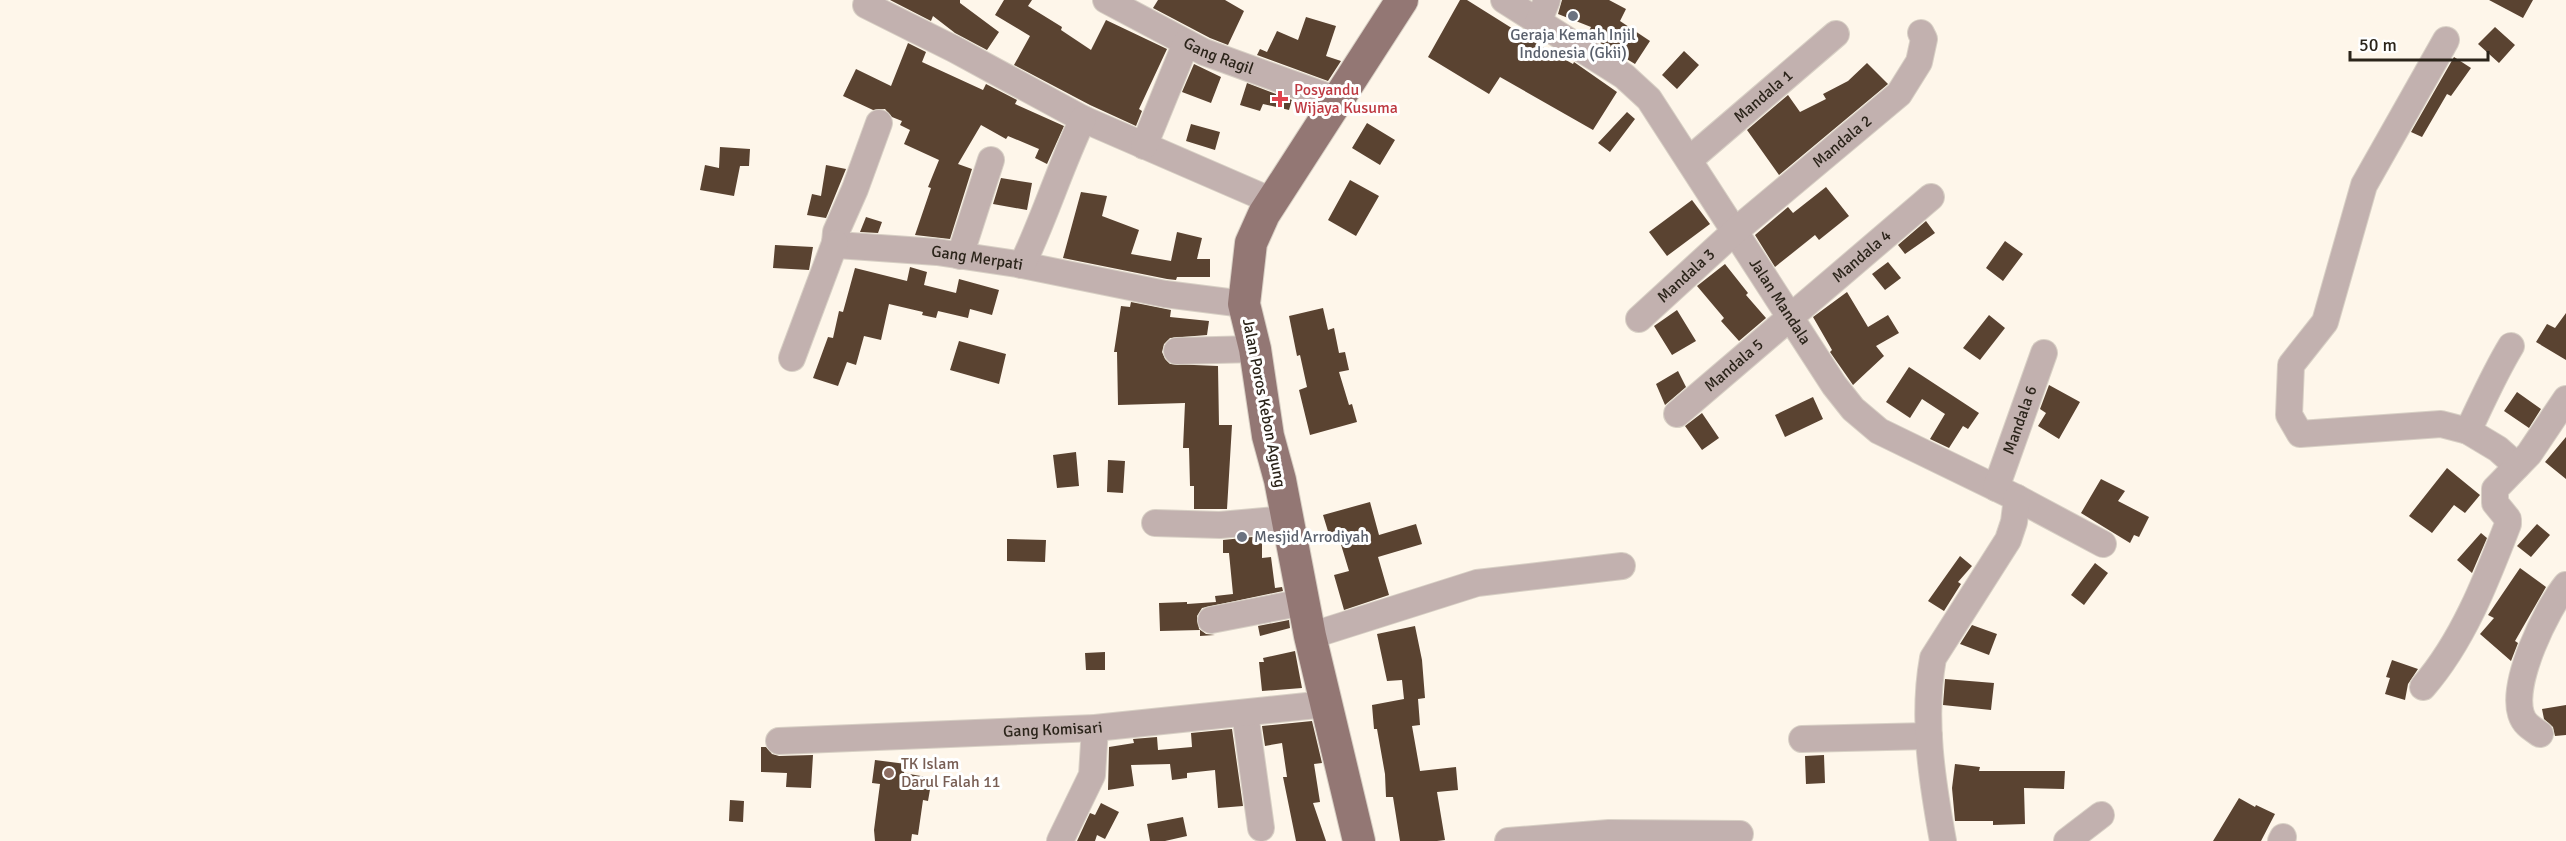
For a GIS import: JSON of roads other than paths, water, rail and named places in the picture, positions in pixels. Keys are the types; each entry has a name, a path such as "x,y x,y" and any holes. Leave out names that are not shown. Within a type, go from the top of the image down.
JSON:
{"main road":[{"name":"Jalan Poros Kebon Agung","path":"1359,841 1310,636 1268,436 1255,349 1244,304 1251,243 1272,201 1402,0"}],"street":[{"name":"Gang Ragil","path":"1106,0 1203,52 1337,100"},
{"name":"Jalan Mandala","path":"1504,0 1542,11 1637,85 1650,99 1734,232 1852,409 1879,431 2006,493 2103,544"},
{"path":"866,5 954,49 1083,119 1272,201"},
{"name":"Mandala 2","path":"1734,232 1899,94 1919,62 1924,39 1921,33"},
{"name":"Mandala 1","path":"1689,160 1836,34"},
{"path":"2446,40 2364,185 2325,322 2291,365 2289,415 2300,434 2441,424 2468,431 2499,449 2517,466"},
{"path":"1144,146 1186,43"},
{"path":"1022,265 1035,238 1063,160 1083,119"},
{"path":"792,358 835,243 836,232 855,189 879,123"},
{"path":"960,256 991,160"},
{"name":"Mandala 4","path":"1791,315 1931,196"},
{"name":"Mandala 3","path":"1639,319 1734,232"},
{"name":"Gang Merpati","path":"835,243 841,246 960,256 1022,265 1165,294 1244,304"},
{"name":"Mandala 5","path":"1677,414 1791,315"},
{"path":"2468,431 2486,396 2487,386 2511,346"},
{"path":"1177,351 1255,349"},
{"name":"Mandala 6","path":"1943,841 1935,799 1929,736 1930,677 1933,658 2008,540 2014,522 2006,493 2044,353"},
{"path":"2423,687 2443,664 2499,548 2508,519 2495,503 2495,489 2529,454 2566,399"},
{"path":"1155,524 1220,525 1287,519"},
{"path":"1310,636 1477,584 1622,566"},
{"path":"2540,734 2526,724 2520,713 2521,691 2532,646 2544,618 2566,585"},
{"path":"1211,620 1304,602"},
{"name":"Gang Komisari","path":"779,741 1095,728 1326,704"},
{"path":"1245,713 1261,828"},
{"path":"1060,841 1092,775 1095,728"},
{"path":"1802,739 1929,736"},
{"path":"2067,841 2101,815"},
{"path":"1508,841 1609,833 1740,834"}],"place":[{"name":"Geraja Kemah Injil Indonesia (Gkii)","path":"1573,16"},
{"name":"Posyandu Wijaya Kusuma","path":"1280,99"},
{"name":"Mesjid Arrodiyah","path":"1242,537"},
{"name":"TK Islam Darul Falah 11","path":"889,773"}]}
